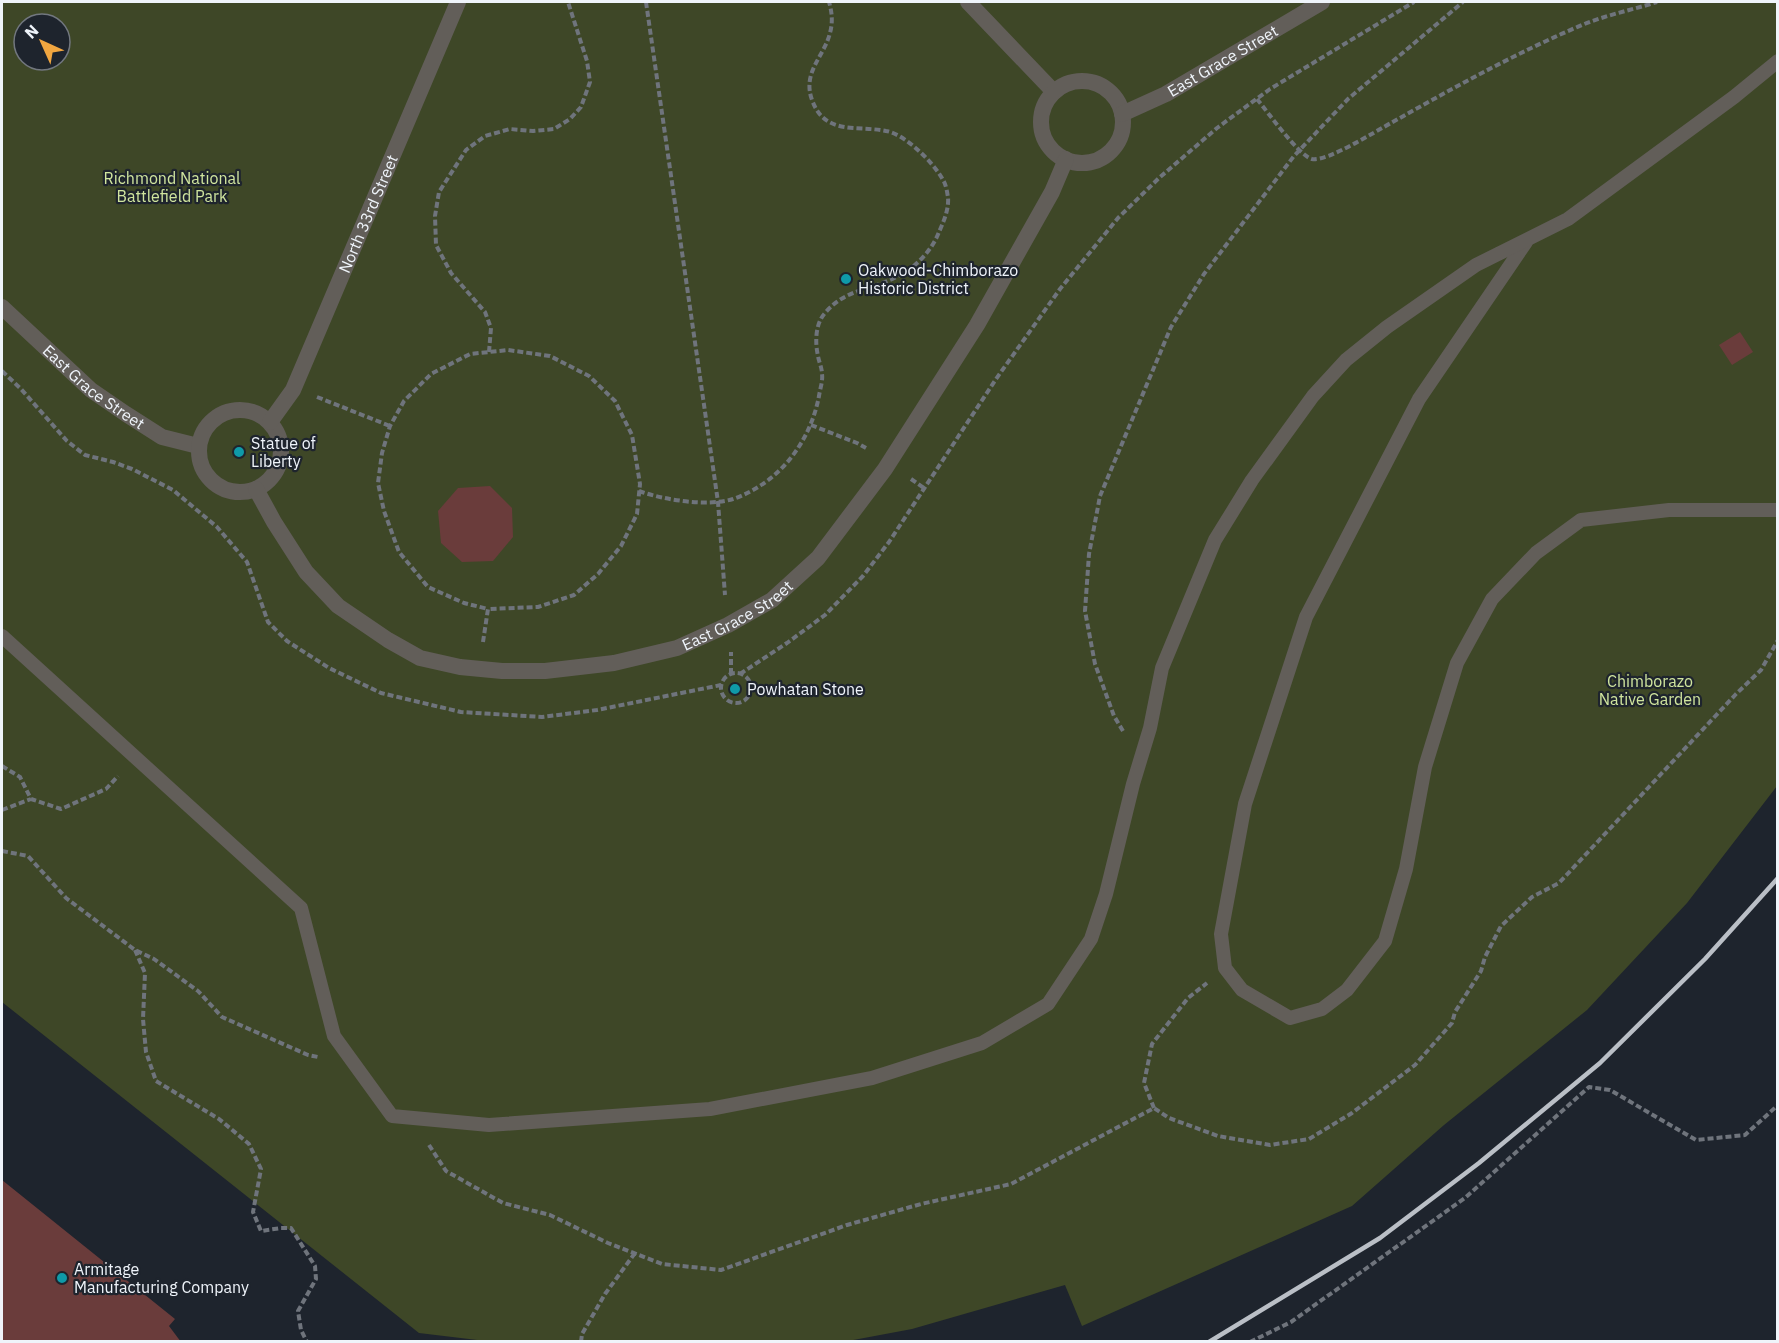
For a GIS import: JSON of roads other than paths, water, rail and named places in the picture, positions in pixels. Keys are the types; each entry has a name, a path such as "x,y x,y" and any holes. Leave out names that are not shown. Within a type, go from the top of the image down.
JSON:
{"street":[{"name":"North 33rd Street","path":"270,422 293,390 458,2"},
{"path":"968,2 1054,92"},
{"name":"East Grace Street","path":"1122,114 1166,94 1322,2"},
{"path":"1081,81 1097,84 1111,93 1122,114 1122,129 1116,143 1106,154 1086,163 1078,163 1056,154 1045,141 1041,124 1044,107 1054,92 1066,84 1081,81"},
{"name":"East Grace Street","path":"256,489 299,562 338,606 388,640 420,658 460,667 502,671 545,671 614,663 677,648 728,625 772,600 818,558 885,469 977,325 1052,192 1066,159"},
{"name":"East Grace Street","path":"2,307 99,396 162,437 198,446"},
{"path":"231,410 252,411 270,422 276,430 281,449 277,468 265,484 245,492 234,492 224,490 207,477 198,457 198,446 201,436 213,419 231,410"}],"lane":[{"path":"2,636 301,908 334,1036 392,1116 489,1125 710,1109 872,1078 982,1043 1048,1004 1091,939 1106,894 1150,728 1162,668 1215,540 1252,480 1313,396 1346,360 1387,327 1476,265 1568,219 1734,97 1778,61"},
{"path":"1527,240 1419,399 1306,617 1245,804 1221,934 1225,968 1242,990 1290,1018 1322,1009 1347,990 1385,940 1406,869 1425,767 1457,663 1492,599 1536,553 1581,520 1669,510 1778,510"}],"railway":[{"path":"1209,1342 1380,1238 1479,1163 1600,1063 1705,959 1778,878"}],"place":[{"name":"Oakwood-Chimborazo Historic District","path":"846,279"},
{"name":"Statue of Liberty","path":"239,452"},
{"name":"Powhatan Stone","path":"735,689"},
{"name":"Armitage Manufacturing Company","path":"62,1278"}],"park label":[{"name":"Richmond National Battlefield Park","path":"172,187"},
{"name":"Chimborazo Native Garden","path":"1650,690"}]}
